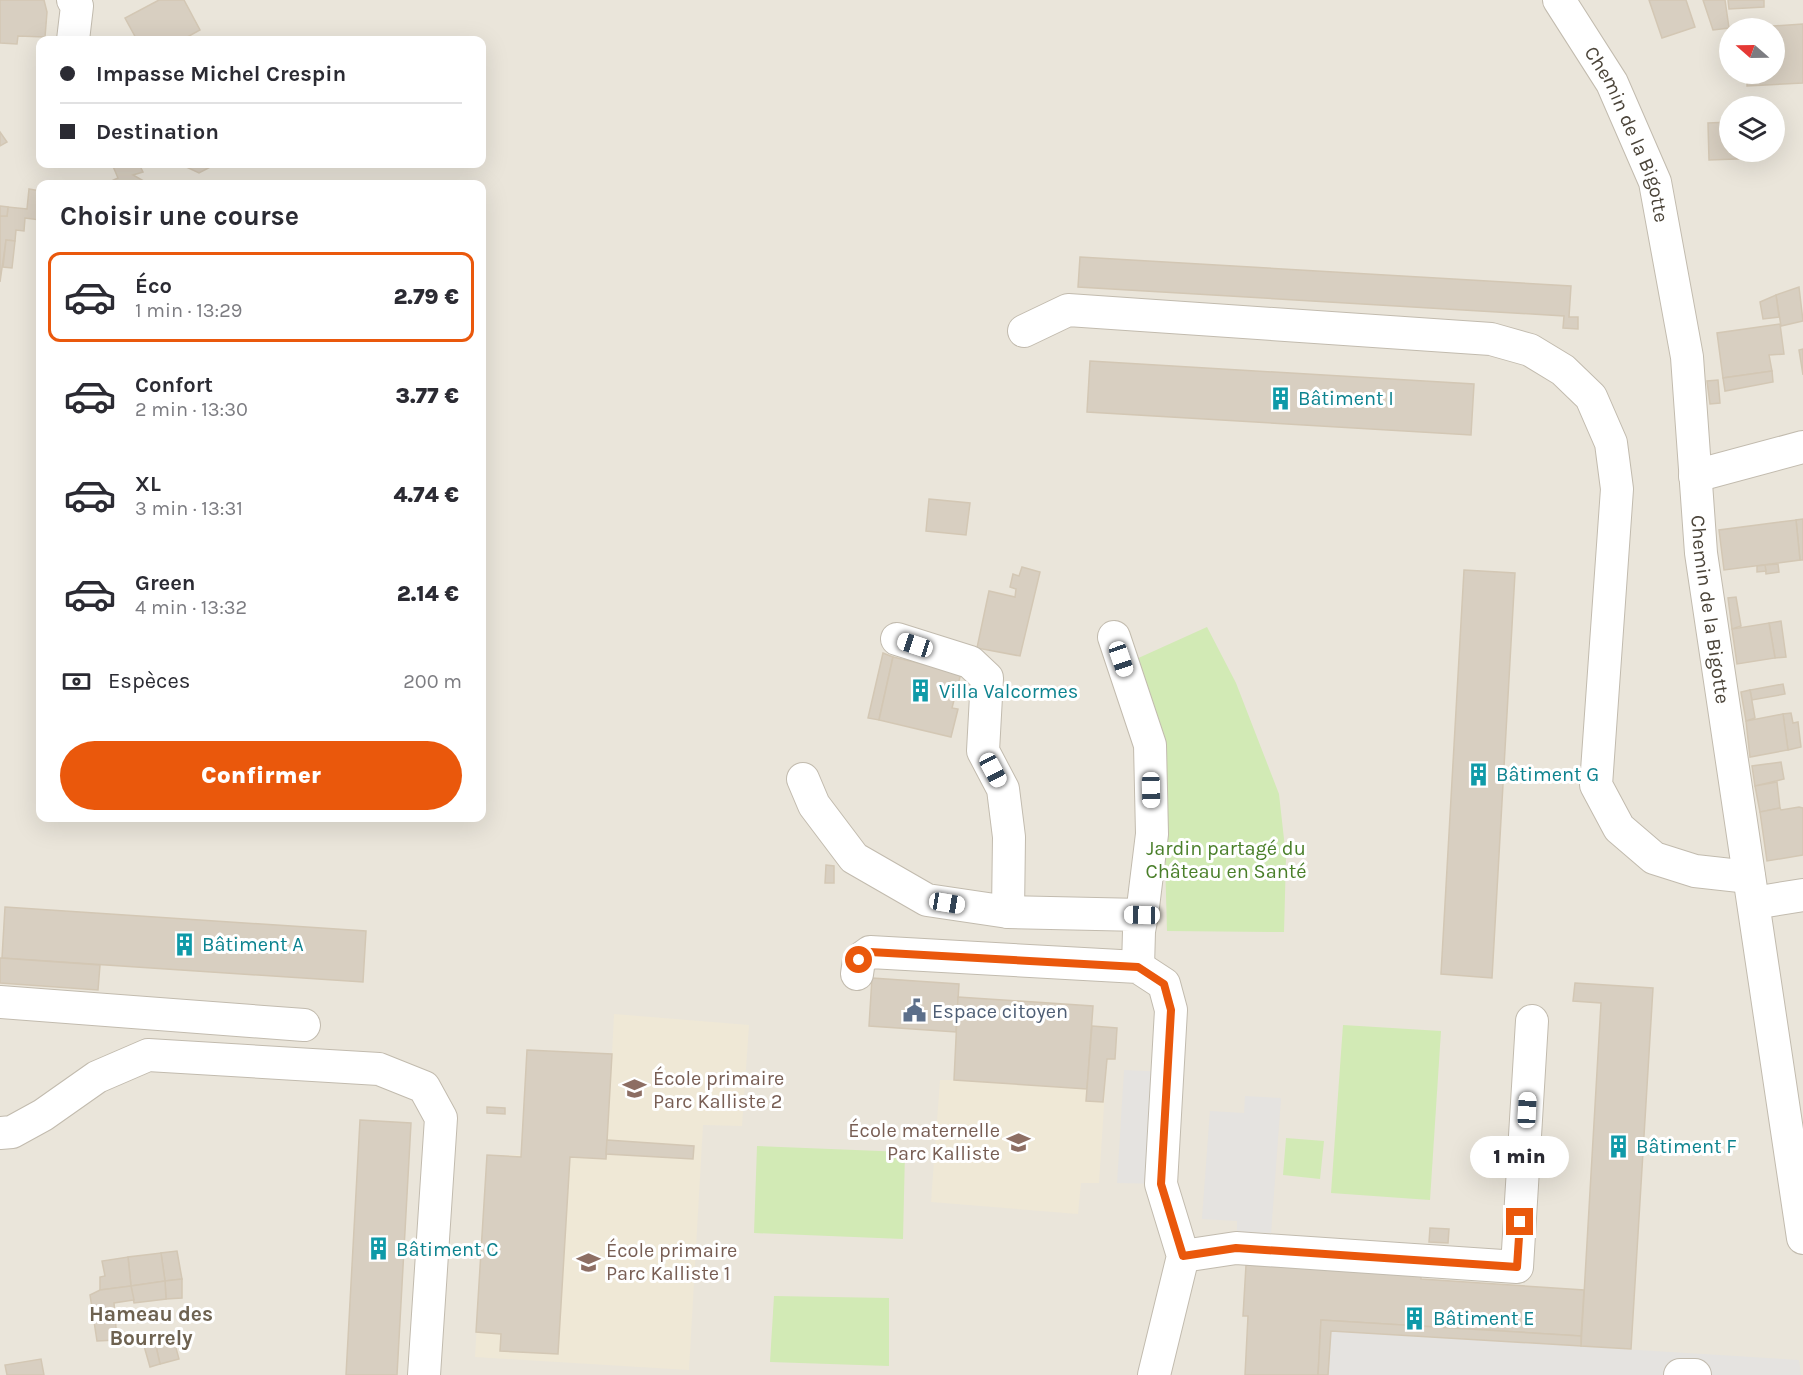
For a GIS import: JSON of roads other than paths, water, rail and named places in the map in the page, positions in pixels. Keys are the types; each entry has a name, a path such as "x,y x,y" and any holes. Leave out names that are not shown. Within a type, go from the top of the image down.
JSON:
{"street":[{"path":"73,0 77,6 73,36"},
{"name":"Chemin de la Bigotte","path":"1559,0 1612,83 1655,182 1687,357 1701,553 1803,1238"},
{"path":"1024,331 1068,310 1491,339 1530,350 1563,370 1591,397 1611,442 1617,489 1596,784 1619,828 1654,858 1752,890 1803,895"},
{"path":"1695,476 1803,447"},
{"path":"1114,637 1150,745 1152,834 1139,931 1138,967"},
{"path":"897,639 970,662 987,678 983,752 1003,789 1009,837 1008,912"},
{"path":"802,779 814,806 854,858 927,900 1008,912 1142,915"},
{"path":"857,974 859,960 870,952 1138,967 1164,984 1171,1010 1161,1184 1183,1256 1154,1375"},
{"path":"0,1002 304,1025"},
{"path":"1183,1256 1236,1248 1517,1267 1532,1021"},
{"path":"0,1133 12,1132 44,1115 97,1077 148,1055 379,1069 424,1087 441,1118 424,1375"},
{"path":"1680,1375 1695,1375"}],"place":[{"name":"Bâtiment I","path":"1280,398"},
{"name":"Villa Valcormes","path":"921,691"},
{"name":"Bâtiment G","path":"1478,774"},
{"name":"Bâtiment A","path":"184,944"},
{"name":"Espace citoyen","path":"914,1011"},
{"name":"École primaire Parc Kalliste 2","path":"635,1089"},
{"name":"École maternelle Parc Kalliste","path":"1018,1142"},
{"name":"Bâtiment F","path":"1618,1146"},
{"name":"Bâtiment C","path":"378,1249"},
{"name":"École primaire Parc Kalliste 1","path":"588,1262"},
{"name":"Bâtiment E","path":"1415,1318"}],"district":[{"name":"Hameau des Bourrely","path":"151,1326"}],"park label":[{"name":"Jardin partagé du Château en Santé","path":"1226,860"}]}
